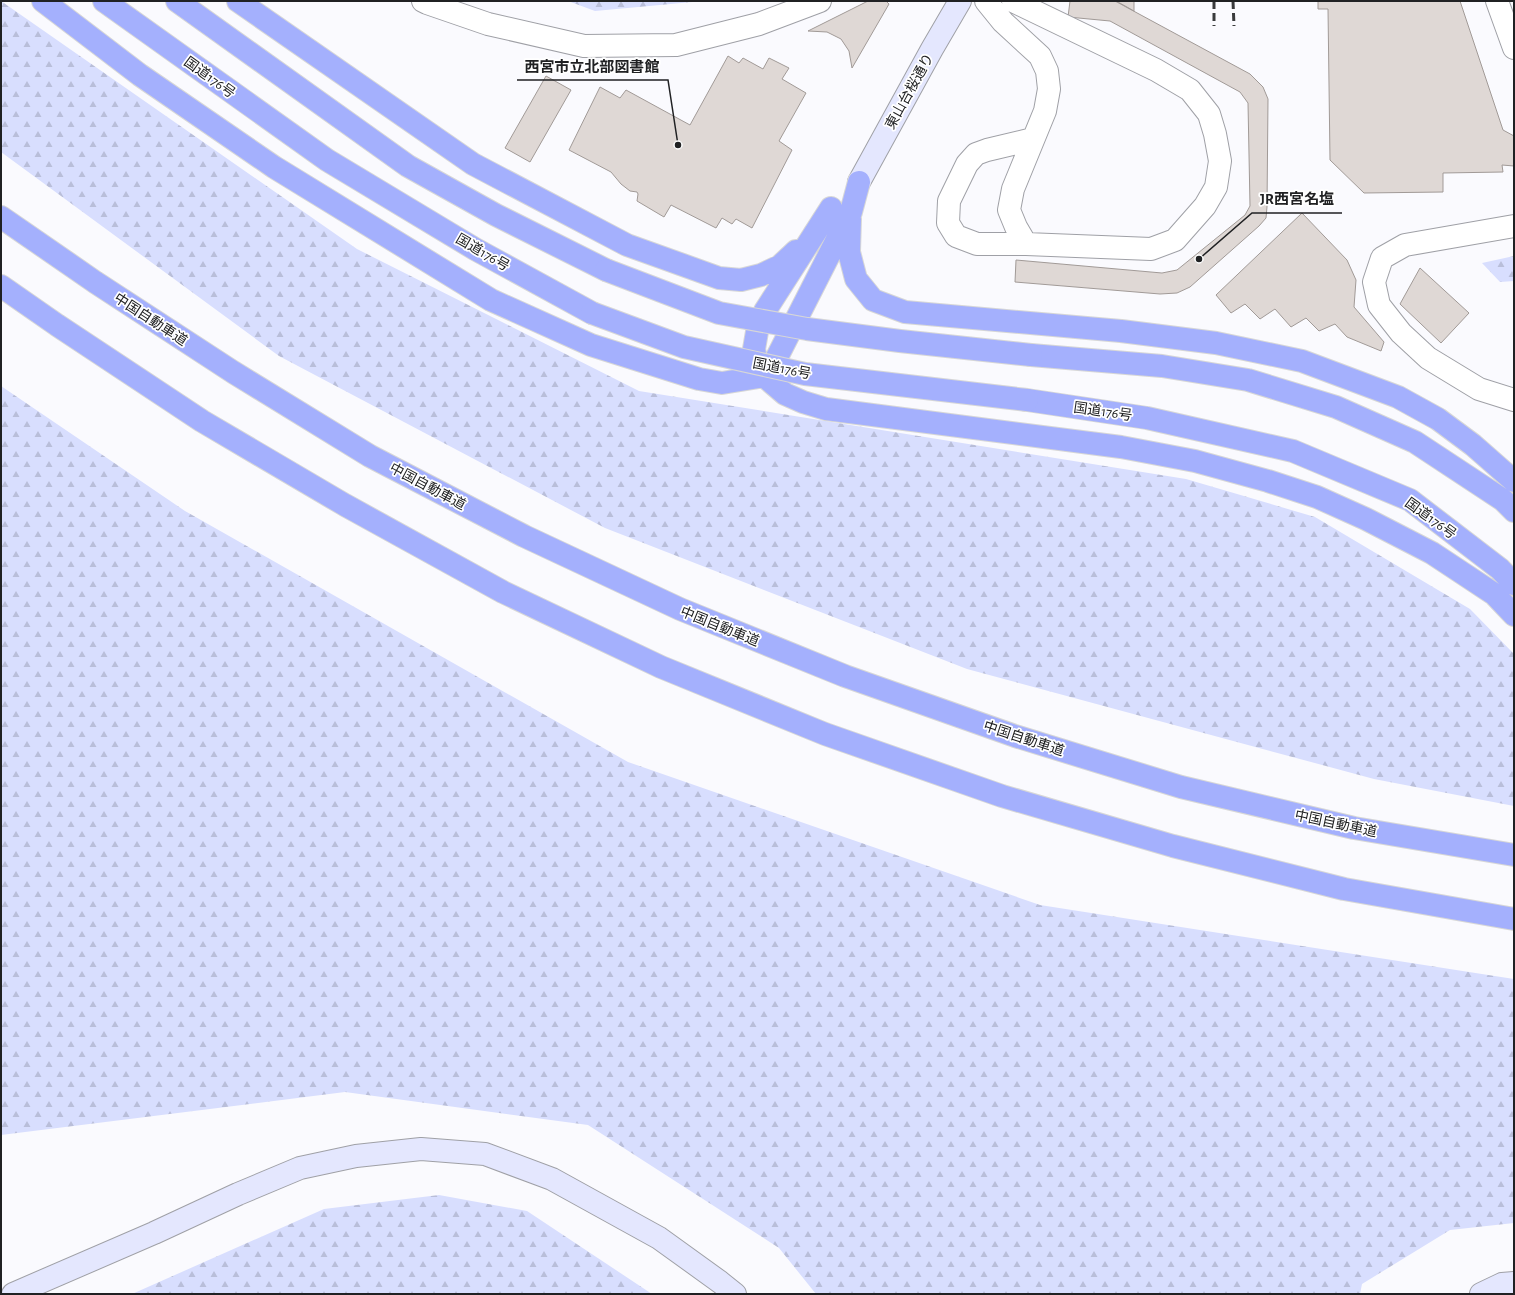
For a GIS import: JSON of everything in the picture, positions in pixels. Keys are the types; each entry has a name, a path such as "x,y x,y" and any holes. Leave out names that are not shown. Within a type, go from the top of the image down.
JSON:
{"highway":[{"path":"44,1 140,75 274,167 491,300 591,345 699,378 722,383 764,376 772,369 779,356 841,210"},
{"name":"国道176号","path":"104,1 327,160 475,249 592,312 684,347 805,374 1027,400 1146,418 1293,451 1410,500 1500,569 1514,584"},
{"path":"177,1 408,166 496,215 606,270 719,313 807,329 1031,355 1162,366 1248,380 1336,407 1415,442 1503,500 1514,511"},
{"path":"238,1 473,164 627,245 719,278 741,280 761,276 780,266 841,210"},
{"path":"859,182 841,210 764,311 758,326 754,349 758,371 785,394 803,402 826,409 1121,447 1195,460 1268,481 1317,497 1366,519 1432,553 1494,594 1514,615"},
{"path":"841,210 856,279 873,300 905,312 1121,331 1216,343 1302,361 1398,397 1438,419 1473,445 1514,480"},
{"name":"中国自動車道","path":"1,217 95,282 233,372 370,456 524,536 680,609 845,676 1015,736 1181,787 1354,828 1514,856"},
{"path":"1,286 202,421 346,506 503,592 661,667 825,734 1002,796 1173,846 1344,889 1514,919"}],"street":[{"path":"423,1 488,24 584,46 676,45 759,24 820,1"},
{"name":"東山台桜通り","path":"859,182 960,1"},
{"path":"986,1 1003,22 1040,56 1047,71 1049,89 1044,111 1013,189 1009,210 1016,227 1026,244"},
{"path":"1013,1 1156,70 1190,90 1209,114 1215,134 1220,161 1216,187 1205,206 1175,240 1151,249 1026,244 977,244 956,236 948,223 949,202 967,164 976,154 1033,139"},
{"path":"1497,1 1514,48"},
{"path":"1514,226 1405,245 1382,258 1374,282 1379,304 1401,333 1428,358 1479,389 1514,400"},
{"path":"13,1294 300,1168 356,1156 421,1148 485,1154 552,1180 659,1238 735,1294"},
{"path":"1482,1294 1502,1284 1514,1283"}],"green space":[{"path":"1,1 357,249 639,391 1186,479 1315,517 1470,609 1514,654 1514,806 1374,779 967,669 605,528 279,356 1,152"},
{"path":"568,1 703,1 595,11"},
{"path":"1514,256 1514,281 1500,282 1482,263"},
{"path":"1,386 185,511 628,762 1040,905 1514,979 1514,1223 1450,1230 1362,1284 1360,1294 816,1294 779,1248 588,1125 345,1092 1,1135"},
{"path":"439,1195 527,1211 652,1294 132,1294 324,1209"}],"building":[{"path":"868,1 886,1 889,4 852,68 849,51 841,39 827,32 808,31"},
{"path":"1070,1 1115,1 1250,74 1263,87 1268,99 1266,218 1259,226 1190,287 1177,293 1160,294 1015,282 1016,260 1162,273 1177,270 1245,215 1250,206 1248,103 1240,92 1110,21 1068,17"},
{"path":"1134,1 1134,11 1118,2"},
{"path":"1318,1 1460,1 1503,130 1514,136 1514,166 1502,165 1503,172 1443,173 1443,192 1364,193 1330,160 1328,9 1318,9"},
{"path":"728,56 739,63 743,58 763,69 769,58 789,68 782,79 806,93 779,141 792,150 752,228 736,219 732,224 722,218 716,228 671,205 664,217 637,201 637,192 630,191 621,184 611,172 569,150 600,87 620,98 626,90 690,125"},
{"path":"546,76 571,90 530,162 505,148"},
{"path":"1302,213 1347,260 1356,280 1354,307 1384,342 1381,351 1347,337 1335,324 1319,331 1306,318 1291,327 1275,309 1260,319 1245,304 1231,313 1216,295"},
{"path":"1420,268 1469,313 1441,343 1400,304"}],"railway":[{"path":"1214,1 1214,26"},
{"path":"1233,1 1234,26"}],"place":[{"name":"西宮市立北部図書館","path":"678,145"},
{"name":"JR西宮名塩","path":"1199,259"}]}
